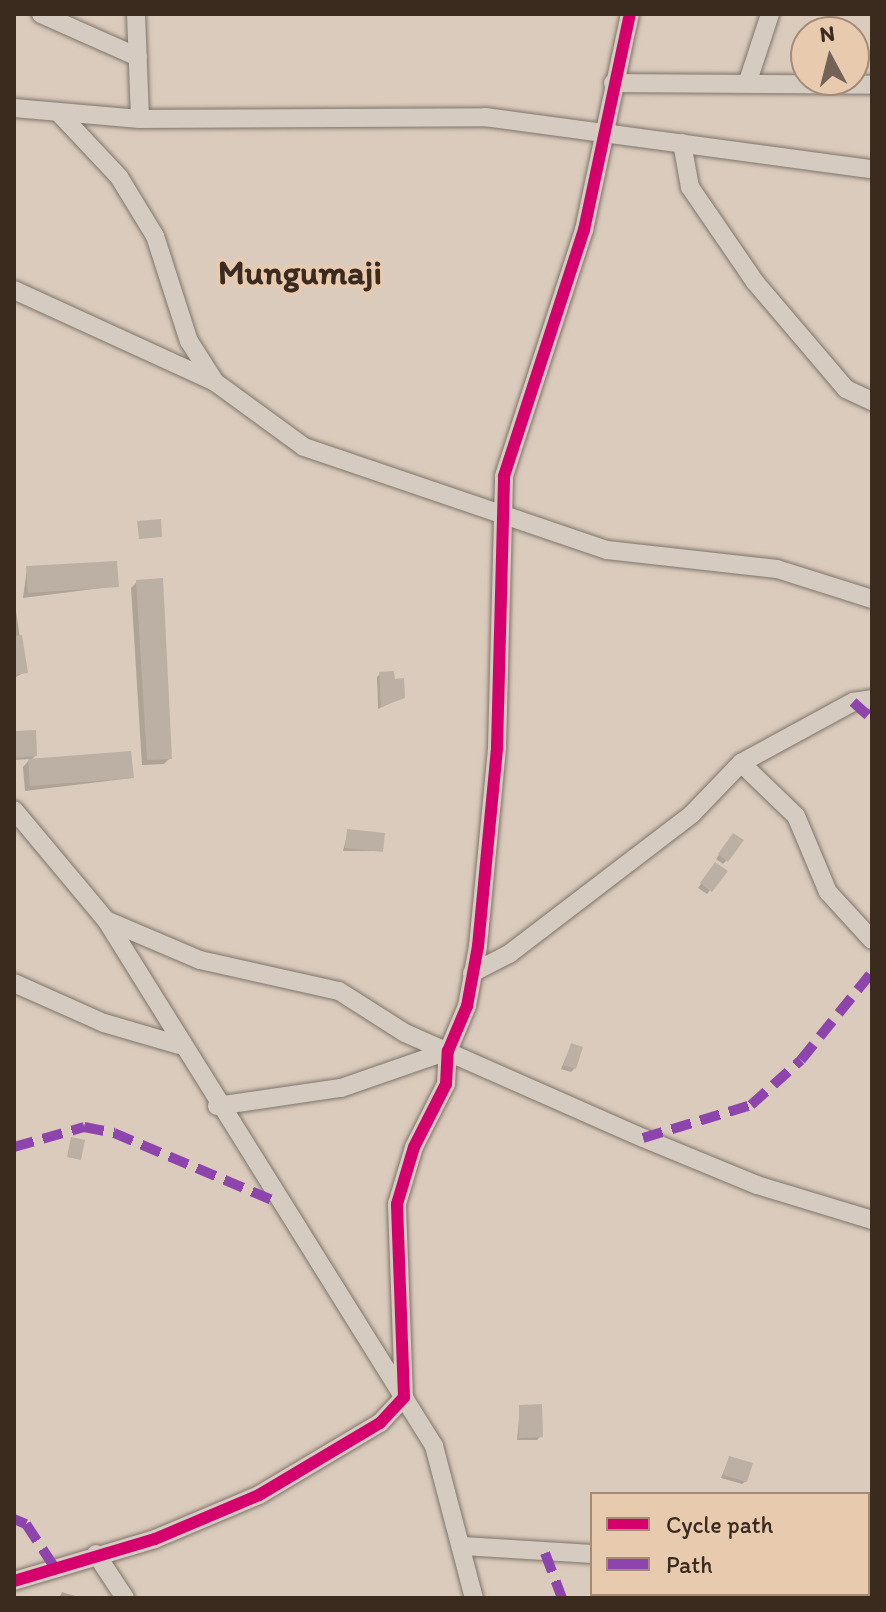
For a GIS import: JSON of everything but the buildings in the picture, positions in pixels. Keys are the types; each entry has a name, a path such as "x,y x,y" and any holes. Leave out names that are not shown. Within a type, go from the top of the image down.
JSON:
{"street":[{"path":"41,14 138,57"},
{"path":"136,14 140,119"},
{"path":"14,1581 96,1554 155,1539 259,1495 380,1423 404,1397 397,1204 414,1147 443,1094 448,1051 472,973 494,805 504,476 584,230 630,14"},
{"path":"748,81 770,14"},
{"path":"613,83 748,81 872,85"},
{"path":"14,108 140,119 394,114 606,131 872,169"},
{"path":"59,113 119,177 155,236 189,341 215,382"},
{"path":"682,143 690,187 755,282 846,389 872,401"},
{"path":"14,290 215,382 304,447 501,517 607,550 777,569 872,599"},
{"path":"472,973 509,954 692,814 741,763 853,702 872,699"},
{"path":"741,763 796,816 828,892 872,940"},
{"path":"14,810 106,920 217,1106 404,1397 444,1467 474,1598"},
{"path":"106,920 200,960 339,991 395,1028 711,1167 872,1220"},
{"path":"14,983 104,1023 179,1045"},
{"path":"217,1106 328,1091 448,1051"},
{"path":"464,1546 590,1554"},
{"path":"96,1554 125,1598"}],"marked path":[{"path":"853,702 872,719"},
{"path":"643,1138 751,1105 801,1060 872,972"},
{"path":"14,1147 84,1127 114,1133 279,1203"},
{"path":"14,1519 26,1524 55,1568"},
{"path":"545,1553 562,1598"}],"cycle path":[{"path":"14,1581 155,1539 259,1495 380,1423 404,1397 397,1204 414,1147 446,1084 448,1051 467,1006 478,946 497,747 504,476 584,230 630,14"}],"district":[{"name":"Mungumaji","path":"300,273"}]}
